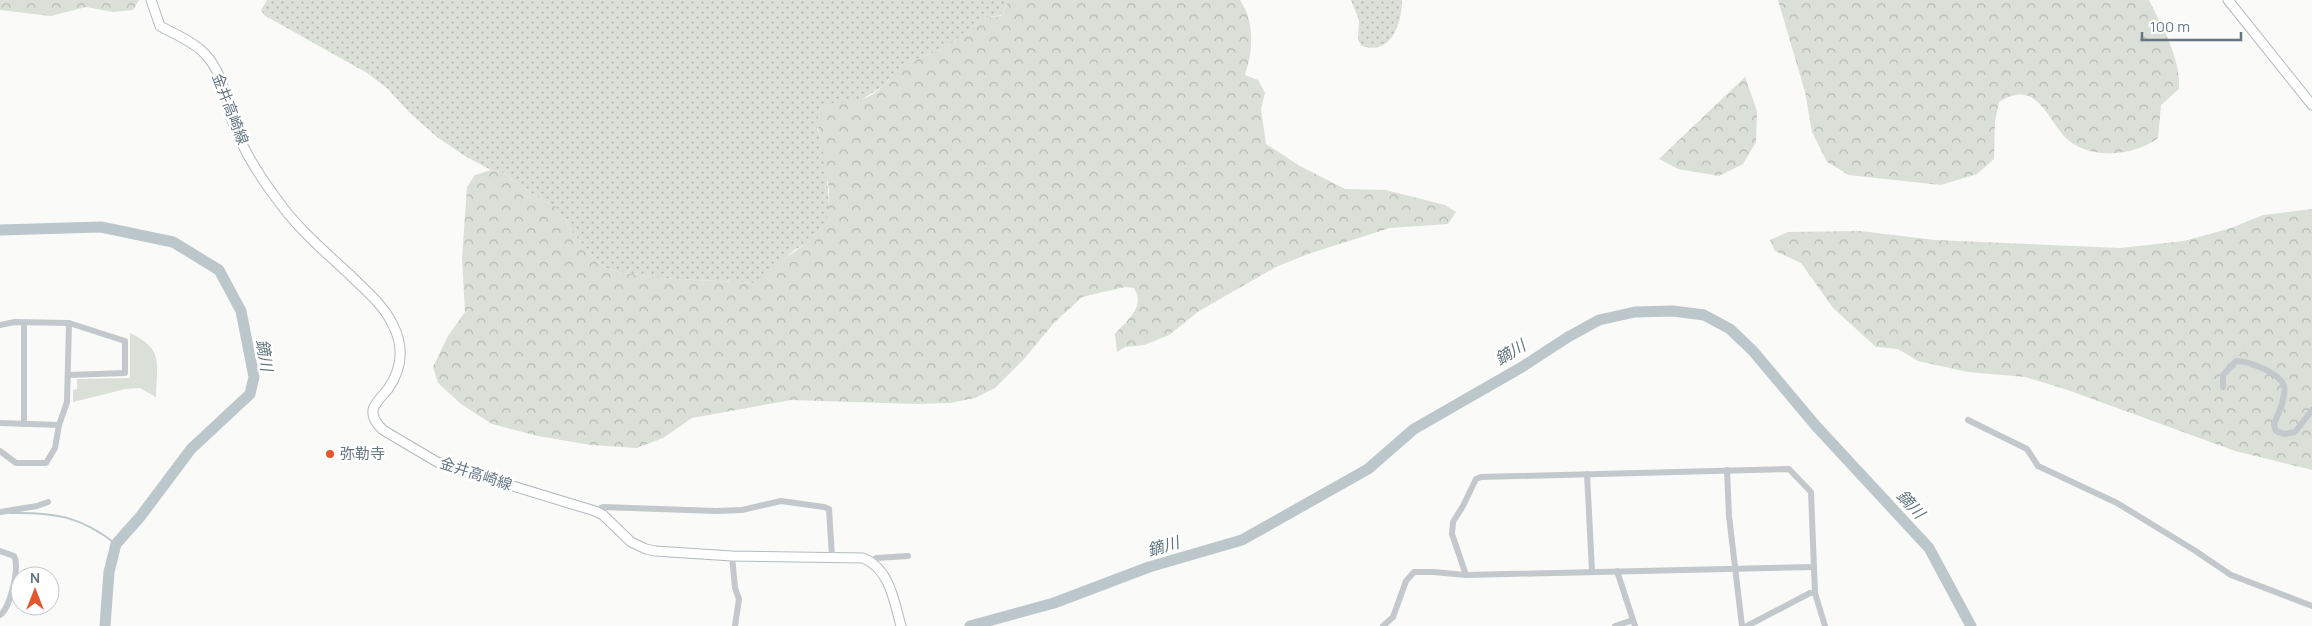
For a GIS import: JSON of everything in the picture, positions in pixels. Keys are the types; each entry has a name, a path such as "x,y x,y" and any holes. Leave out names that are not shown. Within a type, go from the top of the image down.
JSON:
{"main road":[{"name":"金井高崎線","path":"151,0 160,26 195,46 204,53 213,65 221,78 236,132 251,160 276,198 299,227 379,303 392,324 400,344 400,360 395,377 374,408 374,419 377,424 437,462 595,511 603,515 631,542 646,549 690,555 863,558 871,561"},
{"path":"2228,0 2312,105"},
{"path":"871,561 888,581 901,626"}],"street":[{"path":"24,322 24,424"},
{"path":"0,326 24,322 68,323 124,341 125,373 68,375"},
{"path":"0,452 16,463 46,463 54,448 67,402 68,323"},
{"path":"2223,387 2223,375 2227,368 2236,362 2251,363 2279,378 2284,386 2284,396 2274,425 2276,431 2284,434 2295,432 2312,410"},
{"path":"1968,420 2028,449 2038,466 2117,503 2231,575 2312,606"},
{"path":"0,423 59,425"},
{"path":"1466,575 1452,534 1453,522 1476,479 1489,476 1789,468 1811,492 1815,594 1825,626"},
{"path":"1728,470 1729,516 1742,626"},
{"path":"1587,474 1592,571"},
{"path":"595,511 603,507 716,511 742,510 781,501 824,507 829,509 832,557"},
{"path":"0,512 37,506 48,502"},
{"path":"0,551 14,556 17,564 6,609 0,615"},
{"path":"732,556 735,588 739,599 734,626"},
{"path":"871,561 876,558 908,556"},
{"path":"1383,626 1393,617 1406,581 1414,572 1466,575 1618,570 1814,567"},
{"path":"1614,626 1634,623 1618,570"},
{"path":"1747,626 1810,593 1815,594"}],"green space":[{"path":"0,0 139,0 133,10 113,12 86,7 51,16 0,10"},
{"path":"267,0 1009,0 1001,15 985,18 945,48 901,65 883,86 861,100 849,102 817,127 827,177 827,227 812,235 804,245 794,250 776,266 766,271 755,283 660,278 619,272 603,267 572,232 555,206 541,200 504,173 491,170 465,156 437,137 410,113 387,88 367,73 264,15 261,10"},
{"path":"1009,0 1240,0 1248,18 1251,37 1250,56 1245,75 1258,80 1265,93 1261,109 1266,144 1300,166 1345,189 1385,190 1445,205 1456,212 1448,224 1390,228 1308,254 1276,267 1199,311 1169,335 1144,345 1125,347 1117,352 1115,334 1134,313 1138,301 1134,288 1125,287 1082,297 1054,323 1024,359 995,388 975,398 950,403 917,404 791,400 692,418 663,438 637,448 591,445 538,436 492,424 461,404 438,383 433,367 448,336 465,312 462,258 467,187 475,175 491,170 504,173 541,200 555,206 572,232 603,267 619,272 660,278 754,283 766,271 804,245 803,241 827,226 829,189 817,122 818,117 828,104 861,100 872,95 883,86 901,65 945,48 985,18 1001,16"},
{"path":"1351,0 1402,0 1402,9 1397,27 1388,42 1372,48 1362,46 1358,40 1359,20"},
{"path":"1778,0 2149,0 2174,54 2179,77 2179,89 2161,105 2158,138 2136,149 2110,153 2084,149 2063,135 2037,102 2030,97 2022,95 2011,96 1999,102 1995,121 1994,159 1977,174 1941,185 1849,175 1827,162 1812,132 1805,92"},
{"path":"1745,77 1757,111 1756,142 1743,164 1719,176 1678,169 1659,159"},
{"path":"2312,209 2312,470 2235,451 2065,389 2025,377 1968,372 1918,361 1898,349 1876,347 1833,308 1801,263 1775,251 1770,240 1788,232 1860,231 1935,240 2120,248 2184,241 2231,228 2263,215"},
{"path":"130,333 149,345 156,358 156,397 140,388 125,389 73,402 73,390 77,389 77,379 130,378"}],"waterway":[{"name":"鏑川","path":"0,230 101,227 173,242 219,270 241,311 254,377 250,394 191,449 140,517 116,544 109,572 105,626"},
{"name":"鏑川","path":"970,626 1054,603 1149,567 1242,540 1368,469 1414,429 1599,320 1635,312 1673,311 1704,315 1730,329 1753,351 1816,426 1929,548 1971,626"},
{"path":"10,513 40,513 66,518 90,527 116,544"}],"place":[{"name":"弥勒寺","path":"330,454"}]}
